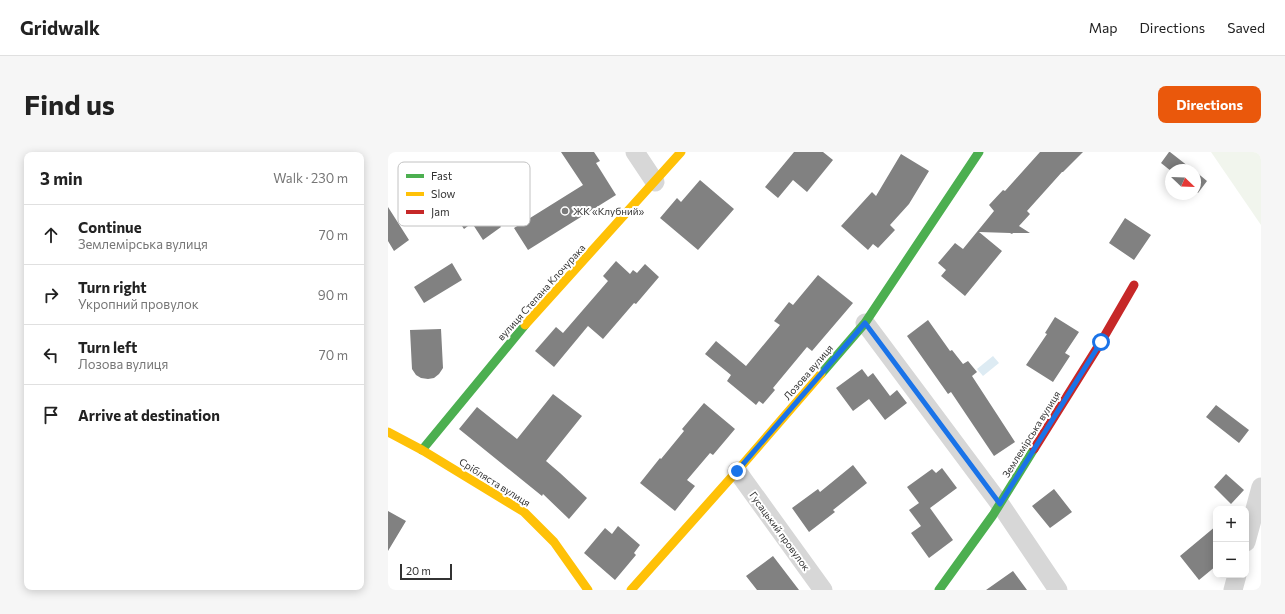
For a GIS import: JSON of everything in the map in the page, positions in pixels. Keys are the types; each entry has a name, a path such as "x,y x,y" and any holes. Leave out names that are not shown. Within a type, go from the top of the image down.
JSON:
{"street":[{"path":"635,152 655,182"},
{"name":"вулиця Степана Клочурака","path":"422,450 512,340 681,152"},
{"name":"Лозова вулиця","path":"631,590 737,471 865,323 979,152"},
{"name":"Землемірська вулиця","path":"939,590 1000,504 1101,342 1134,285"},
{"path":"865,323 1000,504 1058,590"},
{"name":"Срібляста вулиця","path":"388,432 422,450 524,512 554,542 588,590"},
{"name":"Гусацький провулок","path":"737,471 823,590"},
{"path":"1249,531 1261,487"},
{"path":"1233,590 1236,578"}],"shaded area":[{"path":"1211,152 1261,152 1261,225"},
{"path":"993,356 999,363 983,376 977,369"}],"building":[{"name":"ЖК «Клубний»","path":"561,152 594,152 600,161 596,163 616,195 528,250 514,228 517,226 530,226 530,218 583,185"},
{"path":"794,152 823,152 833,160 807,192 793,180 778,198 765,187"},
{"path":"1040,152 1083,152 1062,172 1027,211 1030,214 1019,226 1030,233 1012,234 979,232 1002,251 965,296 941,276 946,270 938,263 955,243 963,249 994,211 989,205 1003,190 1005,191"},
{"path":"1170,152 1185,164 1165,164 1165,166 1161,163"},
{"path":"901,154 929,171 909,204 890,225 895,230 878,248 873,244 868,250 841,226 872,192 876,196"},
{"path":"1201,176 1207,181 1201,189"},
{"path":"700,180 734,209 698,250 660,218 677,198 681,202"},
{"path":"388,207 398,223 398,226 400,226 409,240 394,251 388,241"},
{"path":"1125,218 1151,235 1134,260 1109,243"},
{"path":"474,226 500,226 501,227 483,240"},
{"path":"616,261 630,274 633,270 637,273 645,264 659,277 603,339 588,326 554,367 535,351 556,327 563,333 608,281 603,276"},
{"path":"452,263 462,280 424,303 414,287"},
{"path":"818,275 853,303 812,351 807,347 773,388 775,390 763,404 759,401 756,405 727,381 731,375 705,354 716,341 746,366 780,325 774,321 789,302 793,305"},
{"path":"1055,317 1079,332 1065,353 1070,356 1053,382 1026,365 1047,334 1045,333"},
{"path":"928,320 950,351 952,350 963,364 968,361 977,372 972,376 1015,442 994,456 951,392 948,394 907,336"},
{"path":"441,329 443,368 434,378 421,378 416,375 412,369 410,330"},
{"path":"862,369 868,377 873,373 890,396 897,390 907,403 885,420 869,399 853,411 836,388"},
{"path":"553,394 582,416 546,461 587,498 569,519 543,494 542,496 459,429 477,407 517,439"},
{"path":"704,403 735,429 713,455 710,453 687,480 695,486 675,511 640,483 684,431 682,429"},
{"path":"1216,405 1249,430 1239,443 1206,417"},
{"path":"853,465 867,483 833,510 835,512 809,532 792,508 818,489 820,492"},
{"path":"942,468 957,488 930,508 953,540 929,558 911,533 921,526 909,510 919,503 907,487 932,469 936,473"},
{"path":"1226,474 1244,490 1231,504 1214,487"},
{"path":"1054,489 1072,512 1050,528 1032,506"},
{"path":"388,511 406,521 388,551"},
{"path":"618,526 640,545 634,553 636,555 615,580 584,553 605,528 612,534"},
{"path":"1213,528 1213,568 1199,580 1180,556"},
{"path":"773,556 799,590 757,590 746,576"},
{"path":"1013,571 1027,590 986,590"}],"traffic: fast":[{"path":"821,374 865,323 979,152"},
{"path":"422,450 525,325"},
{"path":"939,590 993,515 1034,449"}],"traffic: slow":[{"path":"525,325 681,152"},
{"path":"631,590 821,374"},
{"path":"388,432 422,450 524,512 554,542 588,590"}],"traffic: jam":[{"path":"1034,449 1101,342 1134,285"}],"place":[{"name":"ЖК «Клубний»","path":"565,211"}],"route":[{"path":"737,471 865,323 1000,504 1101,342"}]}
